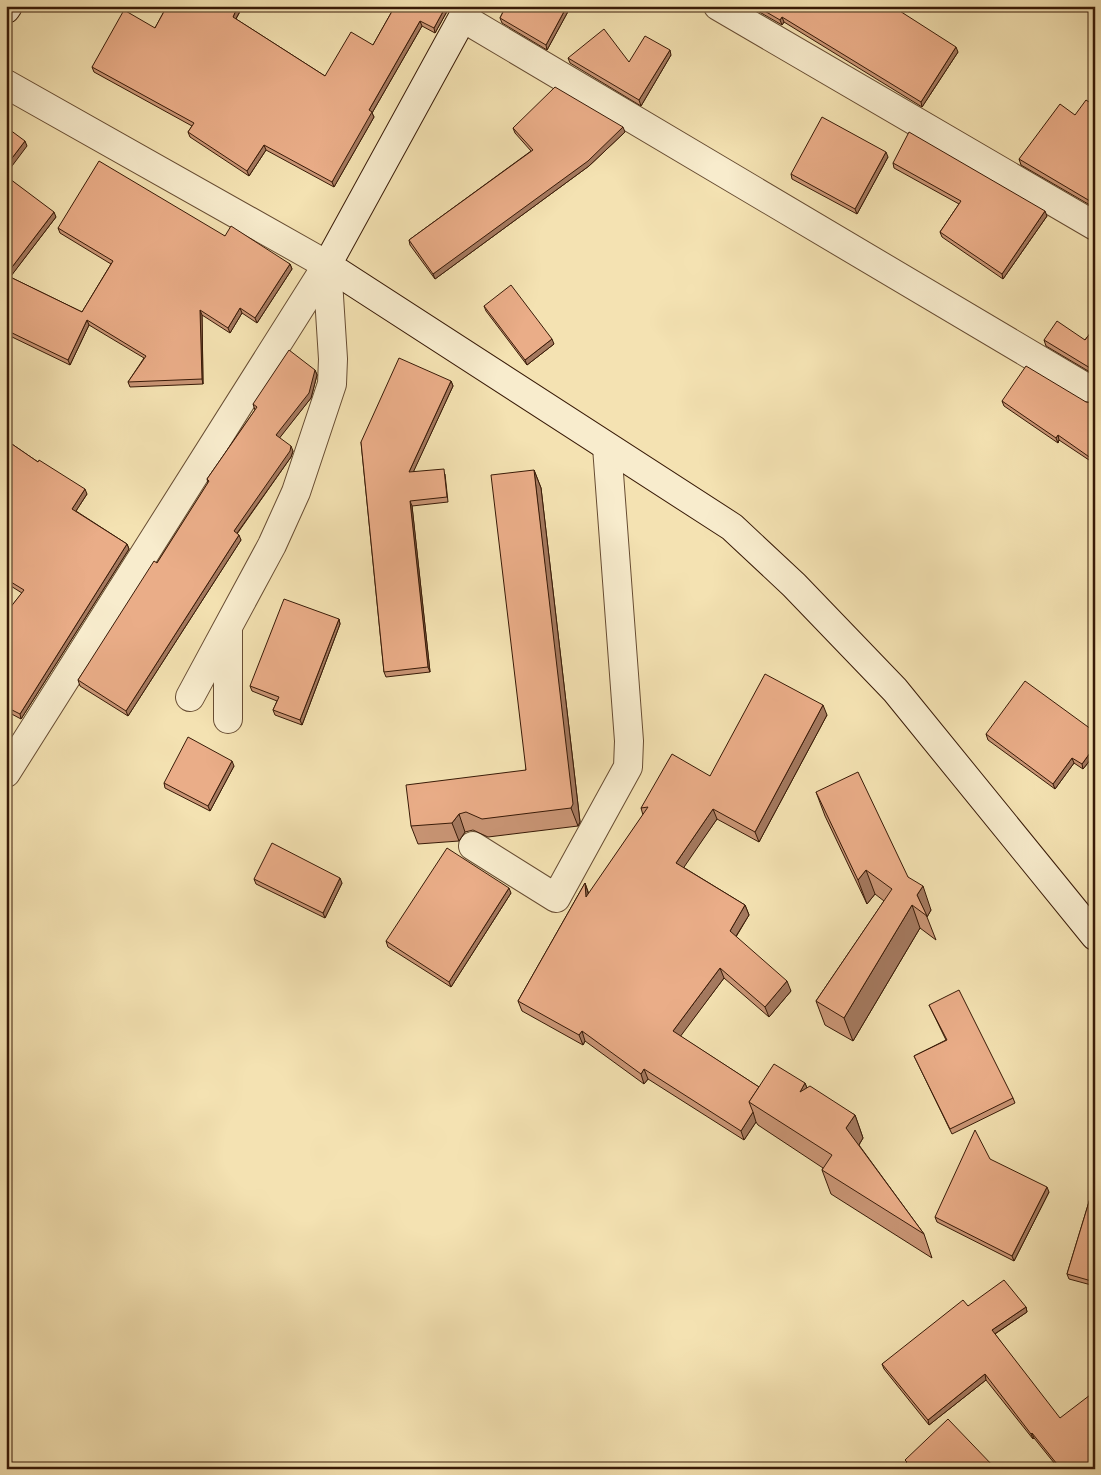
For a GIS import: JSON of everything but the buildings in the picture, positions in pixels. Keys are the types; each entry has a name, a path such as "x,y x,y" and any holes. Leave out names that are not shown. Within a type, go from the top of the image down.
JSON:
{"street":[{"path":"718,6 1095,226"},
{"path":"6,773 327,265 466,12 1095,393"},
{"path":"6,84 327,265 732,527 794,585 896,690 1095,936"},
{"path":"190,697 272,545 296,492 332,384 333,359 327,265"},
{"path":"473,846 556,898 628,767 629,741 607,447"},
{"path":"228,628 228,719"}]}
